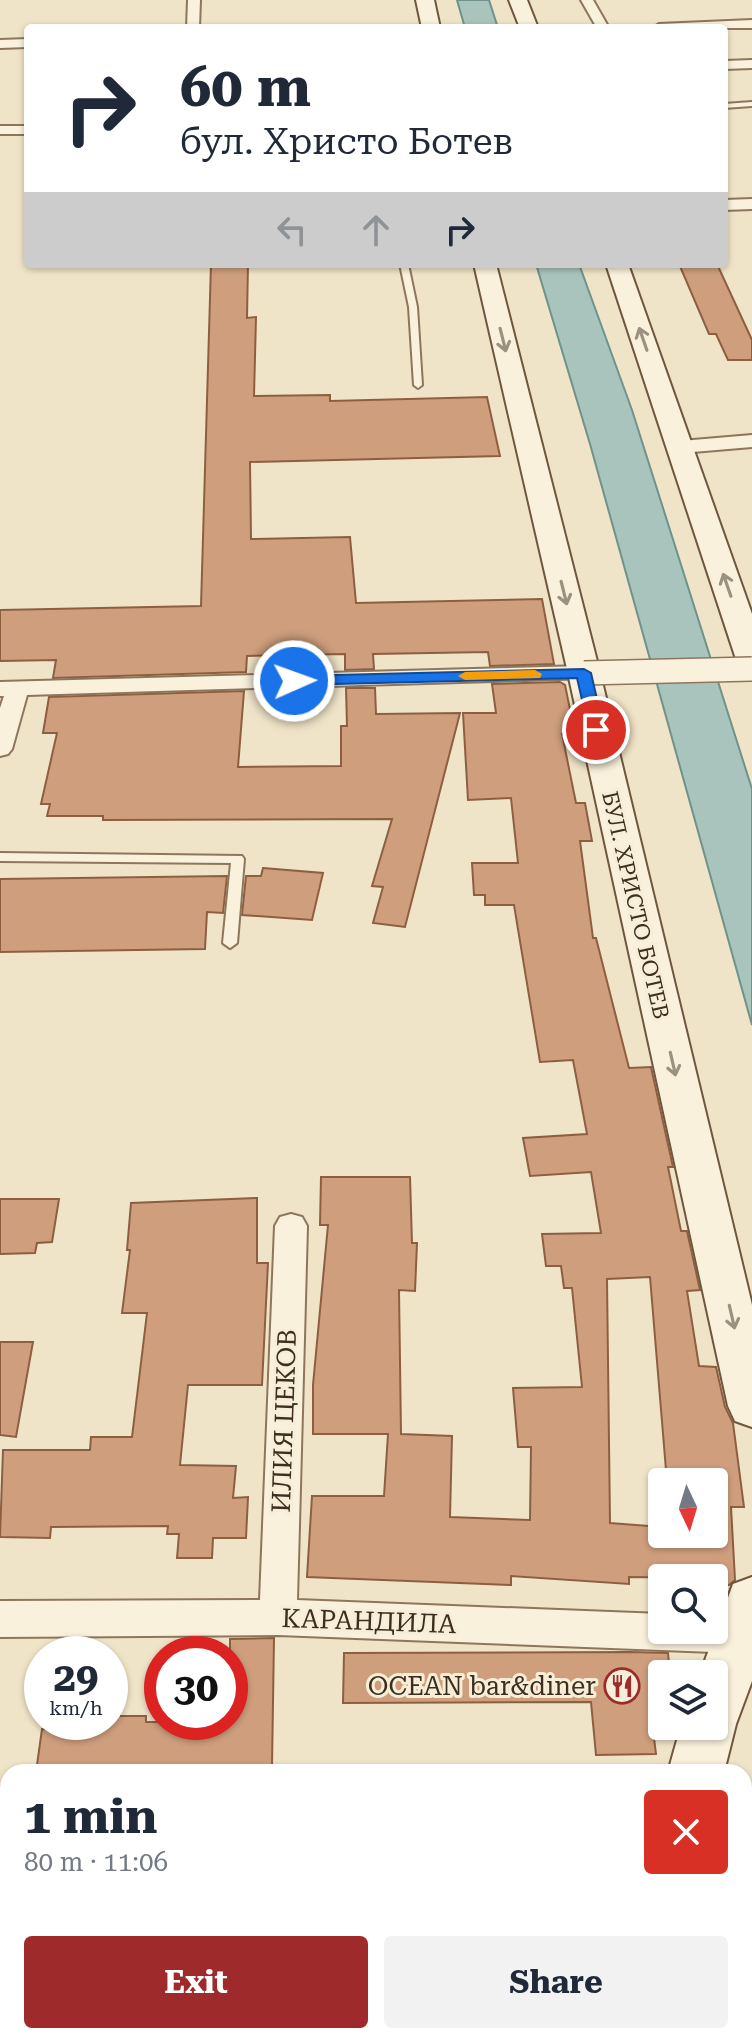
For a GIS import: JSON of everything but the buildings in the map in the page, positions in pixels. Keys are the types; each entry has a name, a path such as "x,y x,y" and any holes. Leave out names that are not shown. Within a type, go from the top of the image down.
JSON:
{"main road":[{"path":"425,0 430,24"},
{"path":"518,0 527,24"},
{"name":"БУЛ. ХРИСТО БОТЕВ","path":"486,268 584,673 752,1406"},
{"path":"618,268 752,659"},
{"path":"728,1669 745,1618"},
{"path":"698,1764 705,1740"}],"street":[{"path":"193,24 194,0"},
{"path":"587,0 601,24"},
{"path":"728,25 752,24"},
{"path":"0,44 24,43"},
{"path":"728,65 752,64"},
{"path":"0,130 24,130"},
{"path":"728,205 752,204"},
{"path":"681,447 752,441"},
{"path":"0,749 8,689 752,669"},
{"name":"ИЛИЯ ЦЕКОВ","path":"278,1617 291,1226"},
{"name":"КАРАНДИЛА","path":"0,1619 745,1618"}],"lane":[{"path":"728,106 752,104"},
{"path":"405,268 413,307 418,385"},
{"path":"0,857 238,859 230,943"}],"water":[{"path":"457,0 489,0 497,24 464,24"},
{"path":"537,268 580,268 632,410 752,789 752,1025 590,444"}],"slow traffic":[{"path":"465,676 535,674"}],"place":[{"name":"OCEAN bar&diner","path":"622,1686"}],"route":[{"path":"294,681 584,673 596,730"}]}
